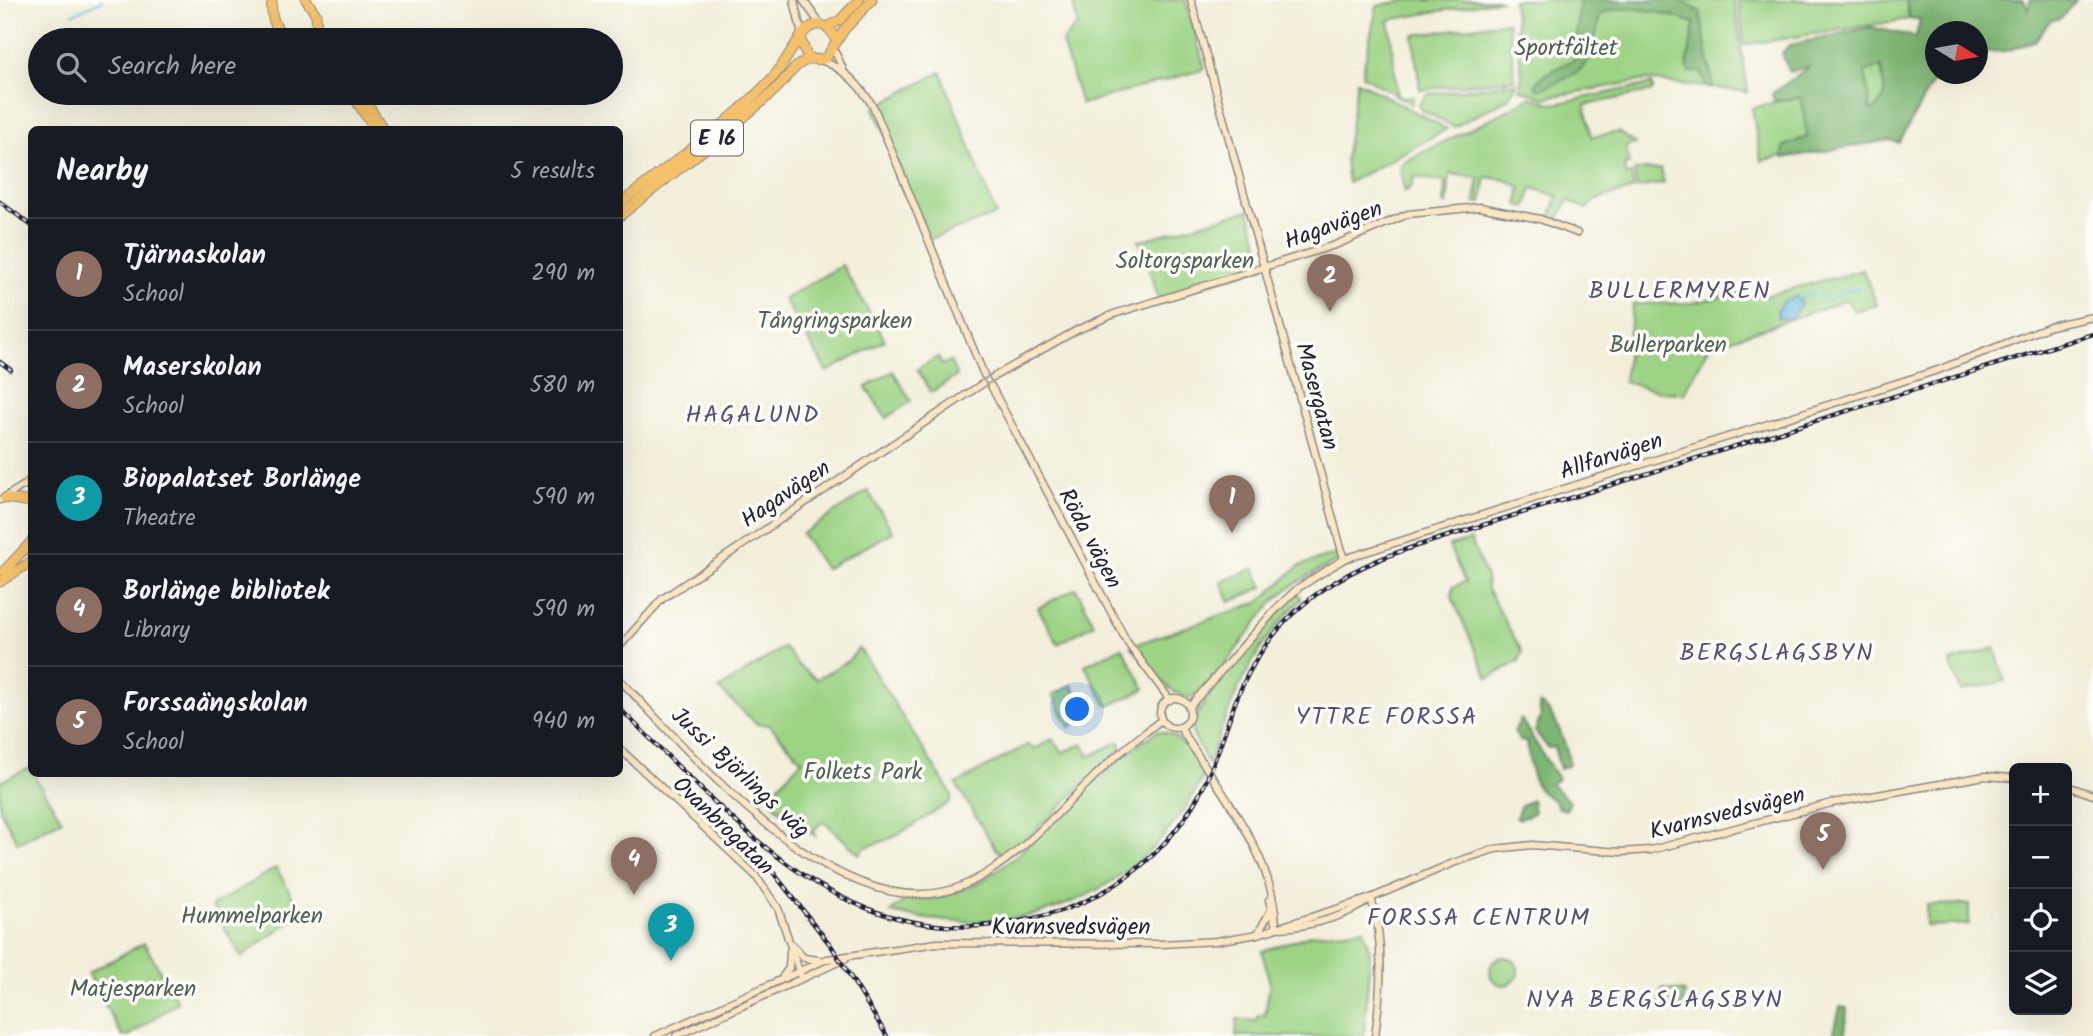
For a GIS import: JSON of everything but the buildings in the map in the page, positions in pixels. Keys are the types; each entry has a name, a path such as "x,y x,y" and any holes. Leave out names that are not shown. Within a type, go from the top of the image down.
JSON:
{"highway":[{"path":"272,0 274,22 278,28"},
{"path":"306,0 316,14 318,27"},
{"path":"859,0 840,20 824,26 810,27 801,38 804,53 811,59 821,60 835,47 872,0"},
{"path":"824,26 834,33 835,47"},
{"name":"E 16","path":"623,202 741,107 775,76 801,38"},
{"name":"E 16","path":"623,213 687,160 749,115 800,63 811,59"},
{"path":"359,105 372,126"},
{"path":"368,105 381,126"},
{"path":"3,499 28,502"},
{"path":"2,572 28,545"},
{"path":"2,572 28,555"},
{"path":"0,582 28,564"}],"street":[{"path":"794,0 801,38"},
{"path":"803,0 824,26"},
{"name":"Masergatan","path":"1191,0 1344,559"},
{"path":"835,47 844,70"},
{"path":"821,60 844,70 863,89 874,108 985,375 982,384 991,386 993,377 985,375"},
{"name":"Hagavägen","path":"993,377 1096,321 1335,245 1408,214 1480,207 1511,212 1577,233"},
{"name":"Allfarvägen","path":"1189,707 1276,609 1298,588 1344,559 1938,370 2050,326 2093,317"},
{"name":"Hagavägen","path":"623,643 662,599 982,384"},
{"name":"Röda vägen","path":"991,386 1127,642 1170,700"},
{"path":"3,499 28,485"},
{"name":"Jussi Björlings väg","path":"623,683 690,752 784,840 855,880 912,895 951,890 970,883 1001,863 1110,761 1161,720"},
{"path":"1180,699 1189,707 1188,721 1180,727 1174,728 1161,720 1160,712 1165,702 1180,699"},
{"path":"1180,727 1254,845 1268,879 1276,928"},
{"name":"Ovanbrogatan","path":"623,752 755,875 778,908 800,973"},
{"name":"Kvarnsvedsvägen","path":"800,973 827,959 937,943 1161,944 1216,941 1258,934 1371,898 1471,856 1504,848 1532,845 1620,852 1651,850 1832,803 1976,777 2009,778"},
{"path":"2072,788 2093,795"},
{"path":"1371,898 1380,953 1381,991 1375,1036"},
{"name":"Kvarnsvedsvägen","path":"1276,928 1293,927 1352,910 1371,898"},
{"path":"1273,912 1292,921"},
{"path":"1258,934 1273,912"},
{"path":"790,942 804,958 827,959"},
{"path":"779,980 789,968 790,942"},
{"name":"Kvarnsvedsvägen","path":"800,973 864,953"},
{"path":"655,1036 800,973"},
{"path":"676,1036 800,973"}],"green space":[{"path":"1072,0 1186,0 1205,69 1081,104 1062,42 1078,24"},
{"path":"1406,0 1502,0 1389,20 1398,96 1362,75 1377,6"},
{"name":"Sportfältet","path":"1513,0 1734,0 1748,92 1645,80 1544,98 1520,89 1522,76"},
{"path":"1580,0 1679,0 1700,12 1713,87 1706,87 1701,72 1690,72 1687,67 1694,23 1633,9 1610,11 1600,15 1594,46 1586,64 1570,76 1541,89 1535,86 1543,76 1579,55 1576,37"},
{"path":"1738,0 1906,0 1909,19 1744,45"},
{"path":"1906,0 2024,0 2028,10 2030,0 2076,0 2061,18 2050,21 2035,41 2006,51 1988,52 1988,21 1925,21 1925,84 1931,84 1899,143 1890,140 1783,158 1784,146 1807,137 1801,98 1774,101 1772,94 1810,66 1789,72 1782,53 1790,45 1871,27 1916,37 1920,19 1910,19","holes":["1881,67 1885,96 1874,111 1870,109 1865,71"]},
{"path":"1508,22 1515,79 1420,90 1413,35"},
{"path":"1884,55 1895,122 1866,141 1851,59"},
{"path":"941,72 996,215 928,240 874,108"},
{"path":"1357,81 1447,129 1348,183 1345,161"},
{"path":"1517,83 1509,98 1454,127 1422,110 1419,105 1427,94"},
{"path":"1652,84 1653,91 1585,105 1591,137 1619,132 1635,144 1626,146 1629,164 1624,165 1626,175 1631,174 1634,189 1596,200 1587,209 1568,200 1558,220 1550,217 1558,196 1532,188 1526,207 1518,205 1520,187 1506,180 1486,177 1481,203 1475,202 1479,178 1450,174 1447,204 1444,204 1445,182 1414,177 1412,186 1405,192 1400,172 1402,163 1530,97 1554,104"},
{"path":"1803,95 1812,149 1761,161 1752,108"},
{"path":"1413,96 1412,104 1400,97"},
{"path":"1661,169 1664,183 1637,188 1634,171"},
{"name":"Soltorgsparken","path":"1249,210 1265,266 1159,299 1139,241"},
{"name":"Tångringsparken","path":"842,265 885,340 827,372 784,299"},
{"name":"Bullerparken","path":"1863,270 1877,305 1854,311 1847,300 1709,347 1684,394 1624,382 1633,304 1692,303 1740,293 1769,295"},
{"path":"938,357 942,365 950,361 957,376 931,392 917,369"},
{"path":"893,371 911,401 886,418 866,387"},
{"path":"868,491 893,532 825,569 802,534"},
{"path":"1471,540 1486,577 1487,589 1522,651 1519,661 1488,678 1452,597 1453,587 1465,582 1449,546"},
{"path":"1342,552 1341,560 1299,582 1276,599 1215,677 1190,698 1181,696 1165,684 1131,646 1259,602 1299,566"},
{"path":"1254,568 1263,587 1230,602 1221,582"},
{"path":"1076,588 1094,624 1058,644 1038,608"},
{"path":"1298,593 1302,599 1269,635 1256,655 1225,719 1208,764 1192,732 1195,720 1204,703 1236,660"},
{"name":"Folkets Park","path":"784,647 800,667 817,679 849,660 859,648 952,795 950,802 894,837 864,848 859,854 826,823 822,822 814,830 815,836 795,820 791,823 768,797 802,760 769,725 757,724 719,689"},
{"path":"1122,647 1145,689 1106,705 1085,665"},
{"path":"1995,648 2005,681 1961,691 1950,662"},
{"path":"1072,685 1077,695 1081,693 1090,715 1069,727 1053,695"},
{"path":"1539,704 1550,713 1563,740 1569,765 1560,769 1554,747 1548,748 1535,731 1541,717"},
{"path":"1521,719 1558,779 1551,784 1570,802 1566,810 1559,808 1554,801 1541,793 1537,786 1530,766 1528,742 1520,741 1514,732"},
{"path":"1157,731 1166,732 1180,741 1204,775 1179,817 1148,852 1113,880 1074,901 1031,915 986,921 939,920 891,912 905,900 939,898 979,883 1015,857 1114,764"},
{"path":"1052,739 1063,752 1083,744 1089,757 1117,742 1120,742 1122,748 1014,851 1003,855 996,850 956,784 1027,745 1035,749"},
{"path":"28,768 28,777 35,777 62,820 18,843 0,810 0,782"},
{"path":"1532,800 1534,813 1519,819 1516,817 1521,805"},
{"name":"Hummelparken","path":"276,868 302,913 241,957 212,906"},
{"path":"1969,904 1969,924 1926,926 1926,905"},
{"path":"1364,929 1370,952 1364,1036 1236,1036 1237,1019 1257,1021 1258,1015 1265,1015 1270,984 1262,951 1313,934"},
{"name":"Matjesparken","path":"144,943 178,1002 129,1036 122,1036 88,973"},
{"path":"1504,957 1514,961 1518,971 1514,981 1504,985 1494,981 1490,971 1494,961"},
{"path":"1662,989 1685,992 1682,1008 1659,1006"},
{"path":"1840,1007 1847,1008 1845,1036 1833,1036"}],"water":[{"path":"1796,296 1801,304 1791,318 1778,318 1777,311 1781,303"}],"waterway":[{"path":"73,14 102,0"},
{"path":"1800,299 1813,292 1827,301 1844,291 1862,288"}],"railway":[{"path":"0,202 28,223"},
{"path":"623,712 756,840 804,875 854,903 910,921 971,926 1039,917 1063,910 1107,890 1164,844 1200,793 1212,768 1235,703 1265,647 1283,624 1304,604 1352,572 1410,548 2093,334"},
{"path":"0,362 11,370"},
{"path":"753,847 832,947 887,1036"}],"place":[{"name":"Maserskolan","path":"1330,312"},
{"name":"Tjärnaskolan","path":"1232,533"},
{"name":"Forssaängskolan","path":"1823,870"},
{"name":"Borlänge bibliotek","path":"634,895"},
{"name":"Biopalatset Borlänge","path":"671,961"}],"district":[{"name":"BULLERMYREN","path":"1680,290"},
{"name":"HAGALUND","path":"753,414"},
{"name":"BERGSLAGSBYN","path":"1777,652"},
{"name":"YTTRE FORSSA","path":"1387,716"},
{"name":"FORSSA CENTRUM","path":"1479,917"},
{"name":"NYA BERGSLAGSBYN","path":"1655,999"}]}
